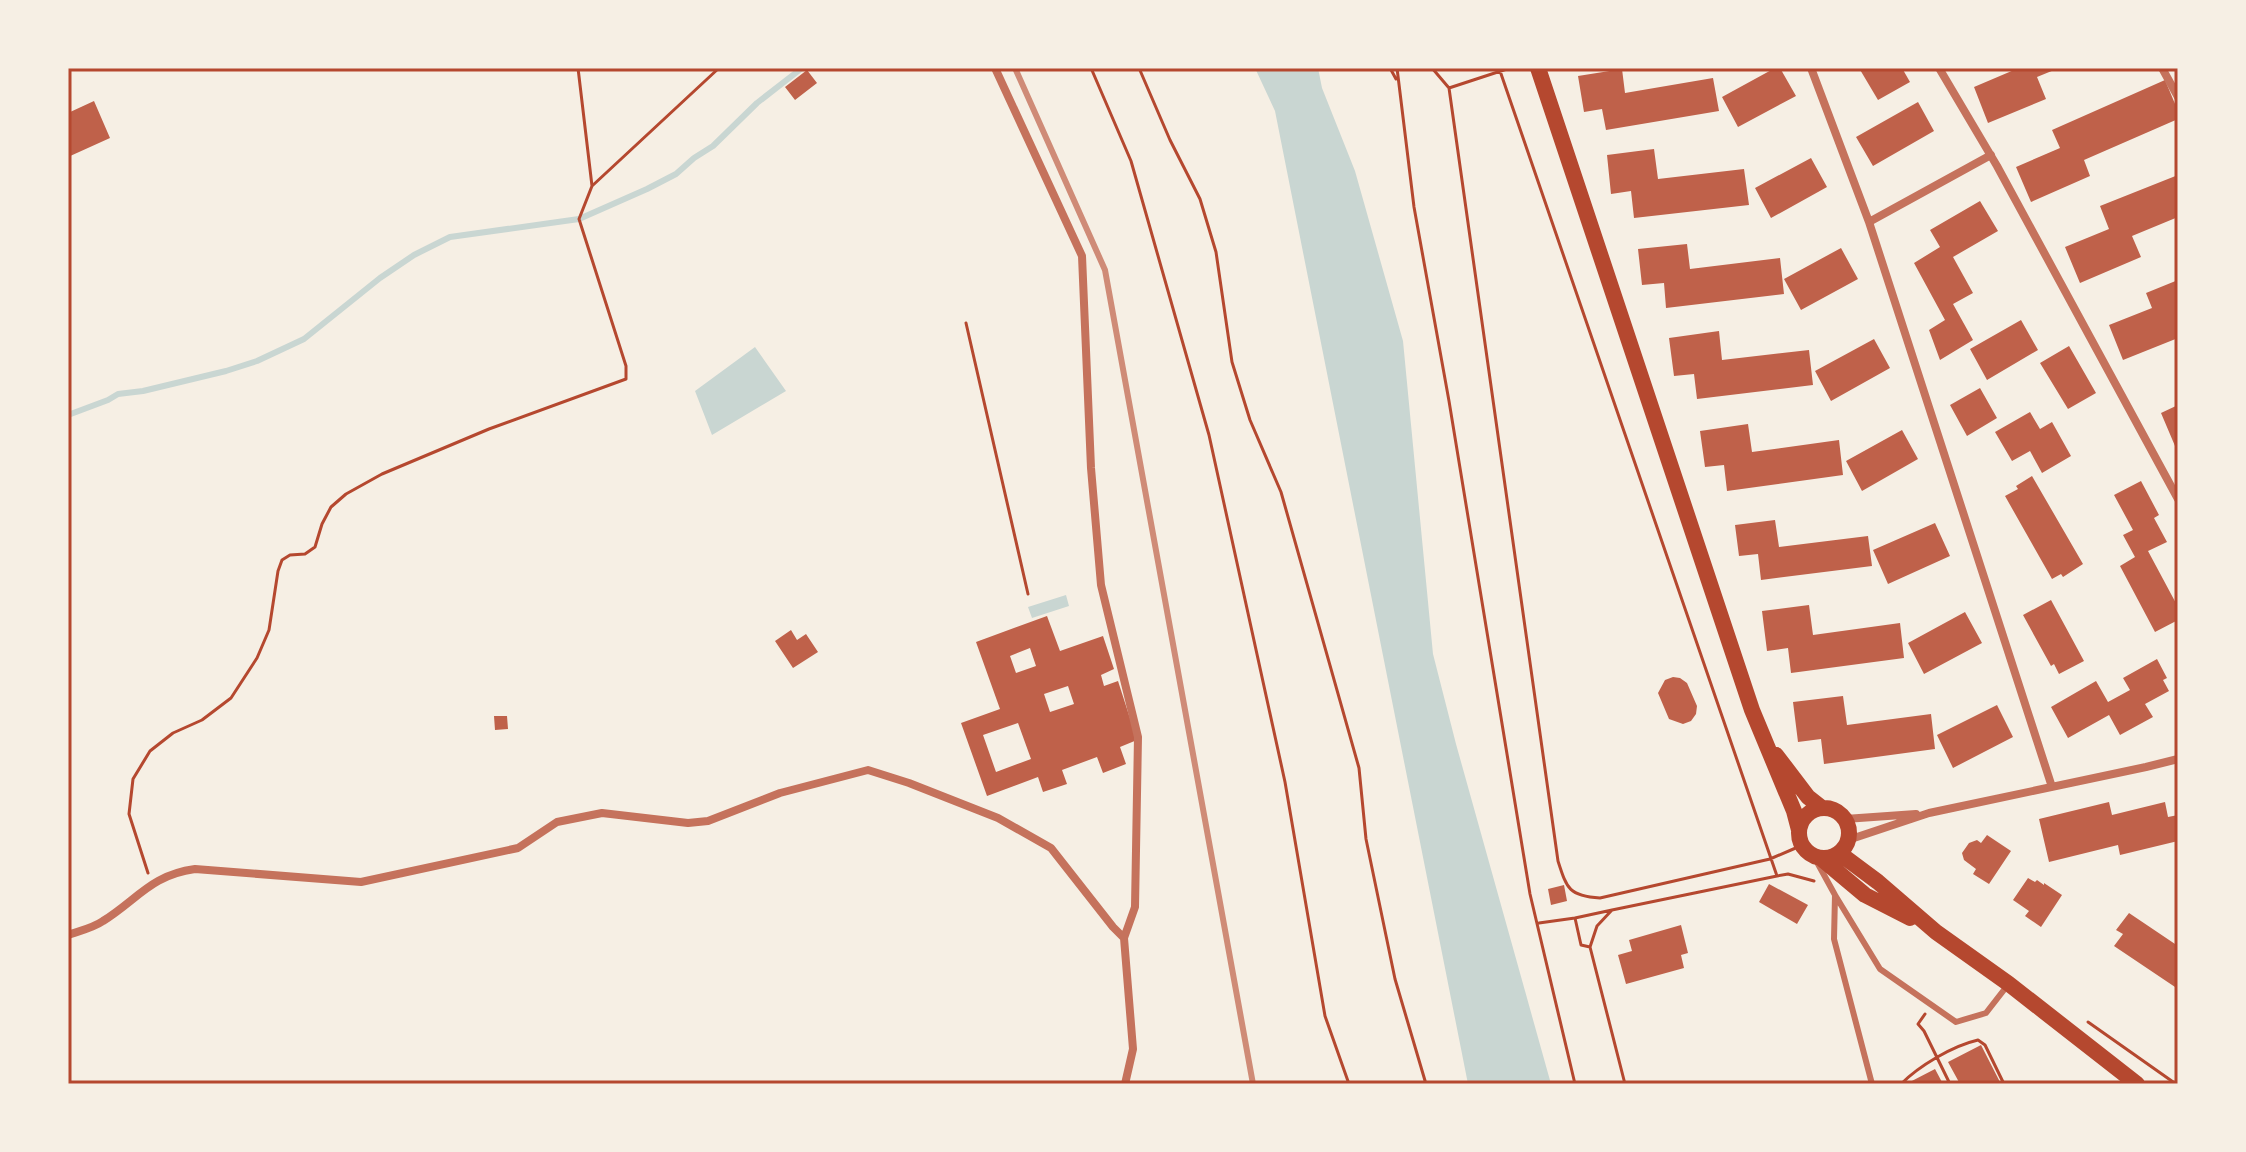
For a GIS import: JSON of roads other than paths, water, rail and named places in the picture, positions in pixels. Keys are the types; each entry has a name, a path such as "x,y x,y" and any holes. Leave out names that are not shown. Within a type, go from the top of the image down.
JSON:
{"main road":[{"path":"1538,68 1752,710 1794,811 1800,838"},
{"path":"1764,742 1808,797 1822,808"},
{"path":"1800,838 1804,817 1815,809 1831,809 1845,819 1849,833 1831,852"},
{"path":"1800,838 1831,852 1865,895 1936,932 2009,984 2137,1084"}],"street":[{"path":"995,68 1082,256 1091,468 1101,585 1138,737 1135,907 1124,938 1133,1049 1125,1084"},
{"path":"1811,68 1869,222 2052,787"},
{"path":"1939,68 1991,155 2178,499"},
{"path":"2162,68 2178,97"},
{"path":"1869,222 1991,155"},
{"path":"1845,819 1929,813 2178,759"},
{"path":"68,935 101,923 152,884 175,872 195,869 361,882 518,848 557,822 602,813 688,823 708,821 780,793 868,770 998,818 1051,848 1124,938"},
{"path":"1831,852 1929,813"}],"lane":[{"path":"1831,852 1831,886 1880,969 1956,1022 1986,1013 2009,984"},
{"path":"1835,895 1834,939 1872,1084"}],"waterway":[{"path":"68,415 118,394 143,391 257,361 304,339 380,278 414,255 450,237 579,219 647,189 676,174 713,146 757,103 802,68"}],"railway":[{"path":"1015,68 1105,270 1253,1084"}]}
